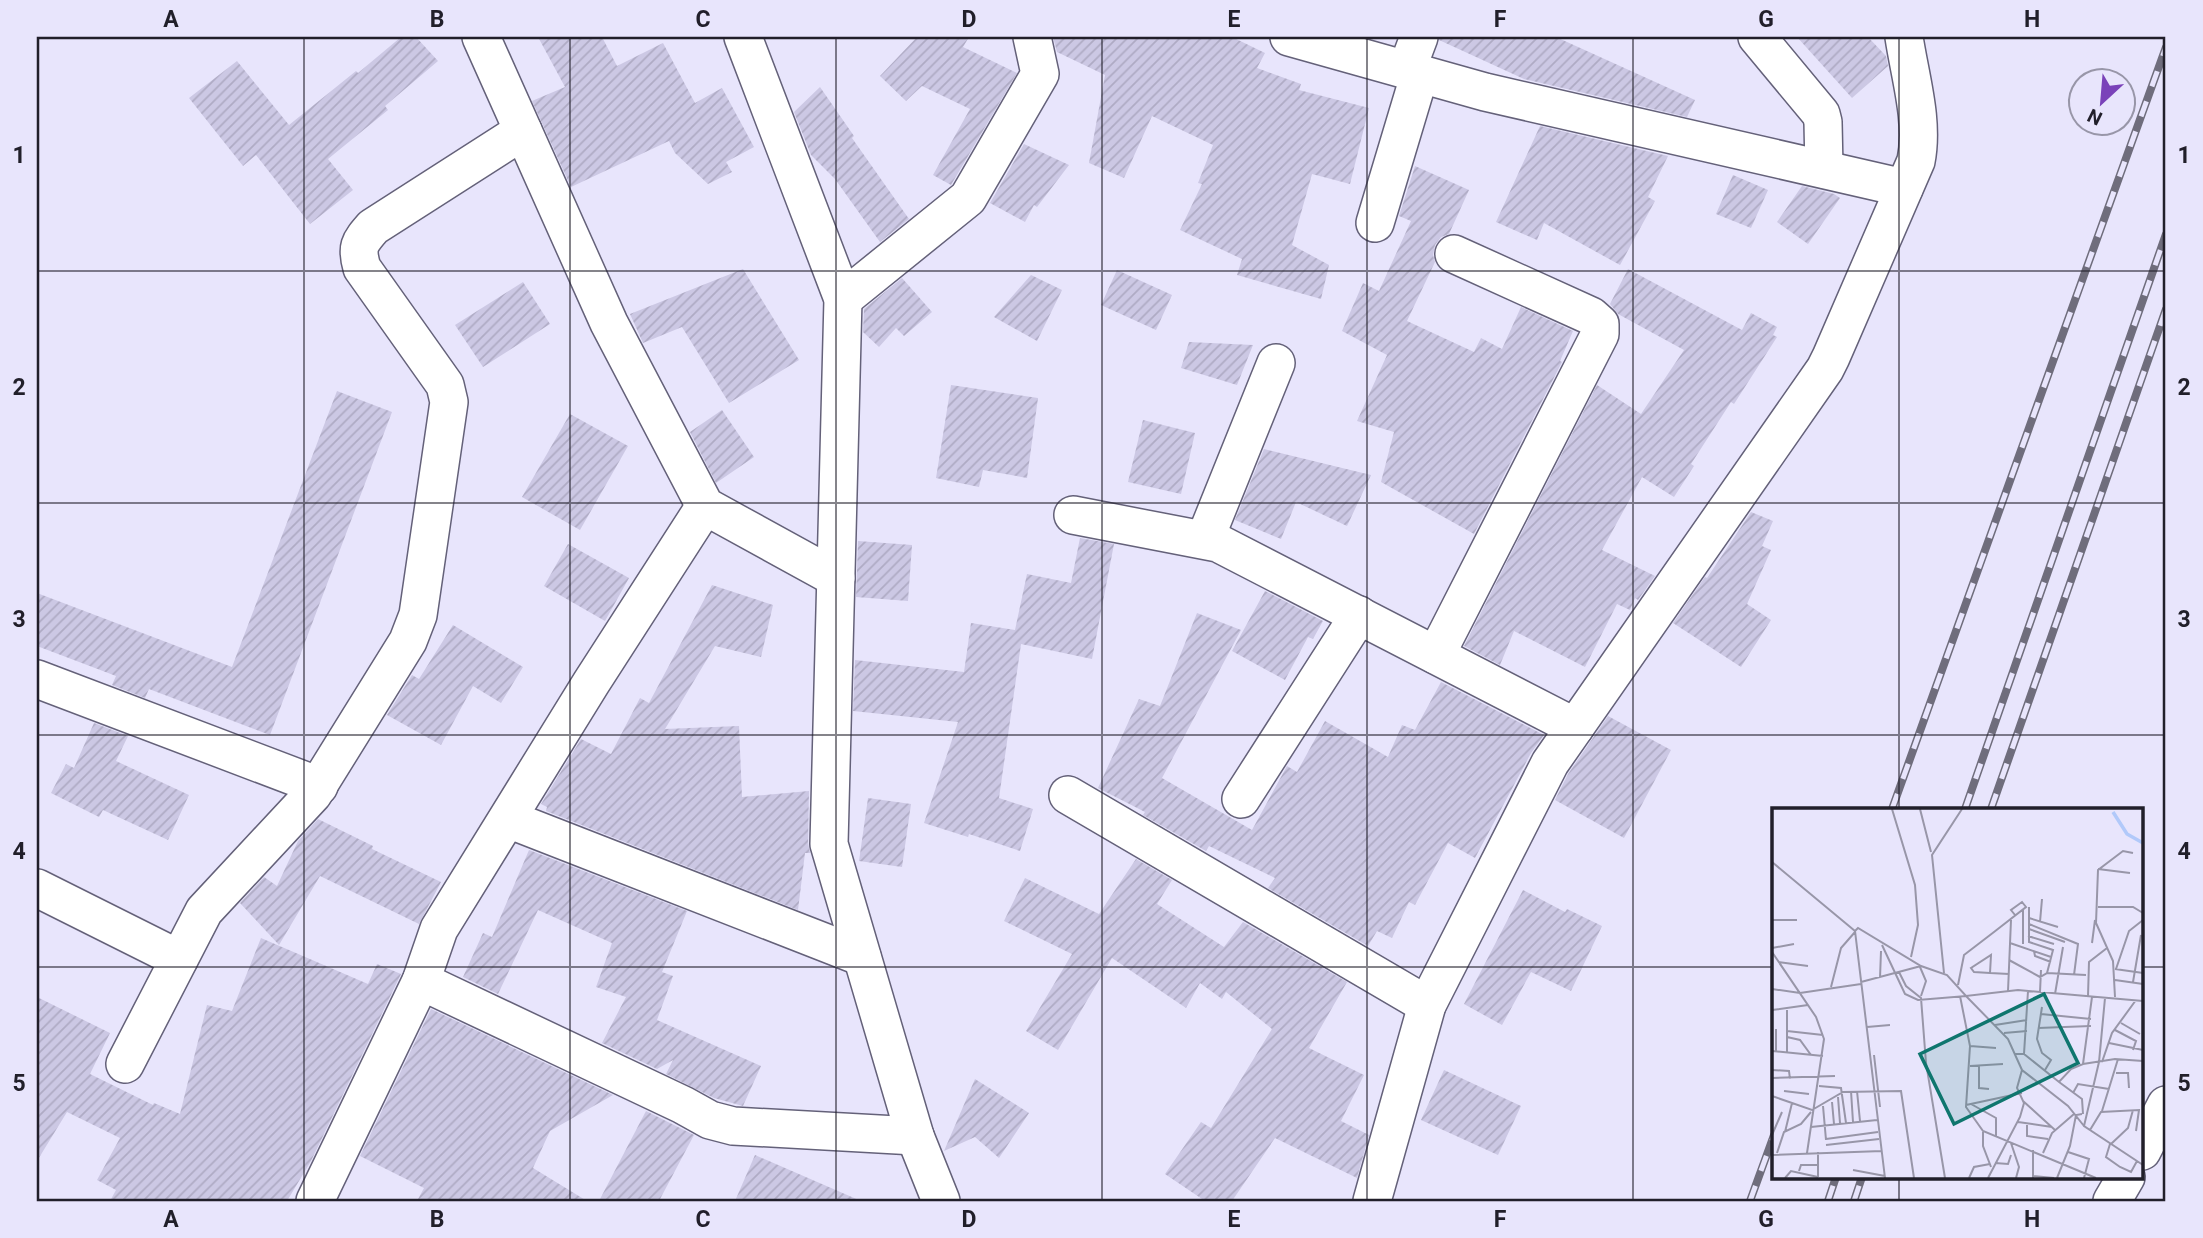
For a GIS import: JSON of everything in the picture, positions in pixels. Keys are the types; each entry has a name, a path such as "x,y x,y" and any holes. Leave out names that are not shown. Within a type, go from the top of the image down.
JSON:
{"street":[{"path":"481,37 609,323 705,506 836,578"},
{"path":"743,37 843,299 829,844 915,1136 941,1201"},
{"path":"843,299 968,198 1040,75 1032,37"},
{"path":"1289,37 1416,60 1485,92 1904,188"},
{"path":"1758,37 1821,114 1825,169"},
{"path":"1372,1201 1427,1005 1550,763 1825,369 1916,161 1919,126 1904,37"},
{"path":"1375,223 1416,60"},
{"path":"125,1064 207,906 319,786 414,629 449,402 445,385 362,268 358,255 360,242 373,227 523,131"},
{"path":"1436,655 1601,334 1600,324 1591,316 1454,254"},
{"path":"1205,539 1276,363"},
{"path":"315,1201 421,981 439,929 591,683 705,506"},
{"path":"1073,515 1205,539 1224,546 1575,727"},
{"path":"1241,799 1359,615"},
{"path":"37,679 319,786"},
{"path":"1068,794 1427,1005"},
{"path":"508,819 862,957"},
{"path":"37,888 179,959"},
{"path":"421,981 710,1120 733,1126 915,1136"},
{"path":"2144,1147 2166,1105"},
{"path":"2112,1201 2125,1178"}],"building":[{"path":"401,37 416,37 438,61 385,106 388,110 328,159 353,190 310,224 256,155 243,166 189,98 237,61 289,125"},
{"path":"538,37 602,37 617,66 663,43 695,103 722,88 754,147 726,162 732,172 708,184 675,153 669,141 571,187 532,101 565,87"},
{"path":"917,37 969,37 963,47 1017,73 951,185 933,175 970,109 922,86 906,101 880,76"},
{"path":"1053,37 1232,37 1265,53 1257,68 1301,84 1299,90 1369,108 1350,184 1312,174 1292,245 1329,265 1321,299 1237,275 1242,259 1180,230 1202,184 1198,183 1213,145 1152,116 1124,178 1089,163 1105,75 1057,52"},
{"path":"1439,37 1556,37 1695,100 1687,117 1524,79 1439,40"},
{"path":"1797,37 1868,37 1886,56 1888,66 1852,98"},
{"path":"820,87 909,219 880,242 835,179 811,155 794,112"},
{"path":"1540,126 1668,156 1648,197 1655,201 1620,265 1544,223 1537,240 1496,222"},
{"path":"1024,144 1069,165 1037,207 1034,205 1025,222 990,203"},
{"path":"1415,166 1469,190 1449,234 1441,237 1435,245 1435,262 1407,321 1474,352 1481,338 1502,349 1521,307 1573,331 1560,361 1562,362 1474,534 1381,482 1394,432 1357,421 1387,355 1342,331 1363,283 1379,291 1411,221 1399,216"},
{"path":"1733,175 1768,190 1751,228 1716,214"},
{"path":"1802,186 1840,198 1808,244 1777,222"},
{"path":"743,269 799,360 729,403 682,327 643,343 630,314"},
{"path":"1628,269 1742,330 1751,313 1777,327 1773,335 1777,337 1691,464 1694,466 1674,497 1642,477 1602,550 1655,576 1638,600 1635,598 1630,610 1617,604 1585,667 1514,631 1500,665 1464,646 1597,385 1641,414 1684,350 1618,314 1610,304"},
{"path":"1117,270 1172,295 1156,330 1101,305"},
{"path":"1031,275 1062,290 1037,341 994,317"},
{"path":"902,278 932,312 904,336 896,328 879,347 863,332 864,309"},
{"path":"523,282 550,324 483,367 455,325"},
{"path":"1189,342 1253,345 1237,385 1181,368"},
{"path":"951,385 1038,398 1027,478 983,470 979,487 936,478"},
{"path":"337,391 392,412 270,735 149,689 145,698 112,685 116,676 37,646 37,593 232,667"},
{"path":"722,410 754,457 716,483 690,432"},
{"path":"570,414 628,446 580,530 522,497"},
{"path":"1143,420 1195,433 1181,494 1128,482"},
{"path":"1264,449 1371,475 1347,526 1296,502 1281,539 1235,520"},
{"path":"1751,512 1773,521 1762,546 1771,550 1747,604 1771,620 1741,667 1673,623"},
{"path":"1080,538 1114,544 1092,659 1021,644 999,798 1033,809 1020,851 924,823 958,722 853,711 855,660 964,672 971,623 1015,630 1027,574 1071,583"},
{"path":"858,541 912,545 908,601 856,597"},
{"path":"568,544 629,578 605,621 544,586"},
{"path":"712,585 773,605 761,657 715,646 665,729 739,726 742,797 809,791 810,853 805,853 798,910 546,811 547,807 541,804 581,739 611,754 640,698 649,703"},
{"path":"1265,591 1323,621 1313,639 1308,637 1285,680 1232,651"},
{"path":"1197,613 1241,630 1162,778 1252,830 1287,766 1297,772 1325,721 1388,757 1402,725 1415,730 1441,682 1544,735 1531,753 1475,858 1448,843 1415,905 1409,902 1392,938 1377,931 1368,946 1268,888 1275,878 1209,846 1206,851 1143,815 1145,812 1098,788 1139,699 1160,706"},
{"path":"453,625 523,667 501,703 473,686 441,745 387,715 412,675 419,679"},
{"path":"1608,716 1671,750 1624,838 1555,800 1568,774"},
{"path":"94,723 128,736 116,761 189,795 168,840 103,810 99,817 51,793 66,764 74,768"},
{"path":"868,798 911,804 902,867 859,861"},
{"path":"318,819 441,882 419,924 320,876 279,945 240,903 264,877 277,886 298,841"},
{"path":"529,850 687,911 662,972 673,976 657,1020 761,1066 743,1106 714,1098 666,1074 673,1060 657,1069 602,1043 626,997 596,987 612,943 538,910 498,994 463,977 483,933 492,937"},
{"path":"1136,859 1172,880 1157,904 1224,947 1243,922 1347,982 1309,1048 1364,1075 1341,1121 1369,1135 1357,1178 1275,1138 1232,1201 1205,1201 1165,1174 1201,1122 1211,1128 1272,1029 1226,992 1222,999 1200,983 1186,1008 1112,958 1058,1050 1026,1031 1072,954 1004,921 1025,878 1099,914"},
{"path":"1523,890 1565,912 1567,909 1602,926 1571,991 1531,972 1502,1025 1464,1004"},
{"path":"261,938 368,984 377,964 401,974 311,1161 287,1201 110,1201 116,1190 97,1180 120,1138 67,1112 37,1161 37,997 110,1033 90,1074 153,1105 154,1103 180,1114 207,1005 232,1011"},
{"path":"431,1009 613,1095 550,1131 533,1168 587,1201 417,1201 424,1188 360,1156"},
{"path":"1444,1070 1521,1106 1498,1155 1421,1120"},
{"path":"975,1079 1029,1113 999,1158 975,1137 944,1151"},
{"path":"646,1111 694,1135 659,1201 599,1201"},
{"path":"755,1155 861,1201 735,1201"}],"railway":[{"path":"1892,808 2166,47"},
{"path":"1965,808 2166,234"},
{"path":"1991,808 2166,309"},
{"path":"1750,1201 1772,1140"},
{"path":"1828,1201 1836,1178"},
{"path":"1854,1201 1862,1178"}]}
